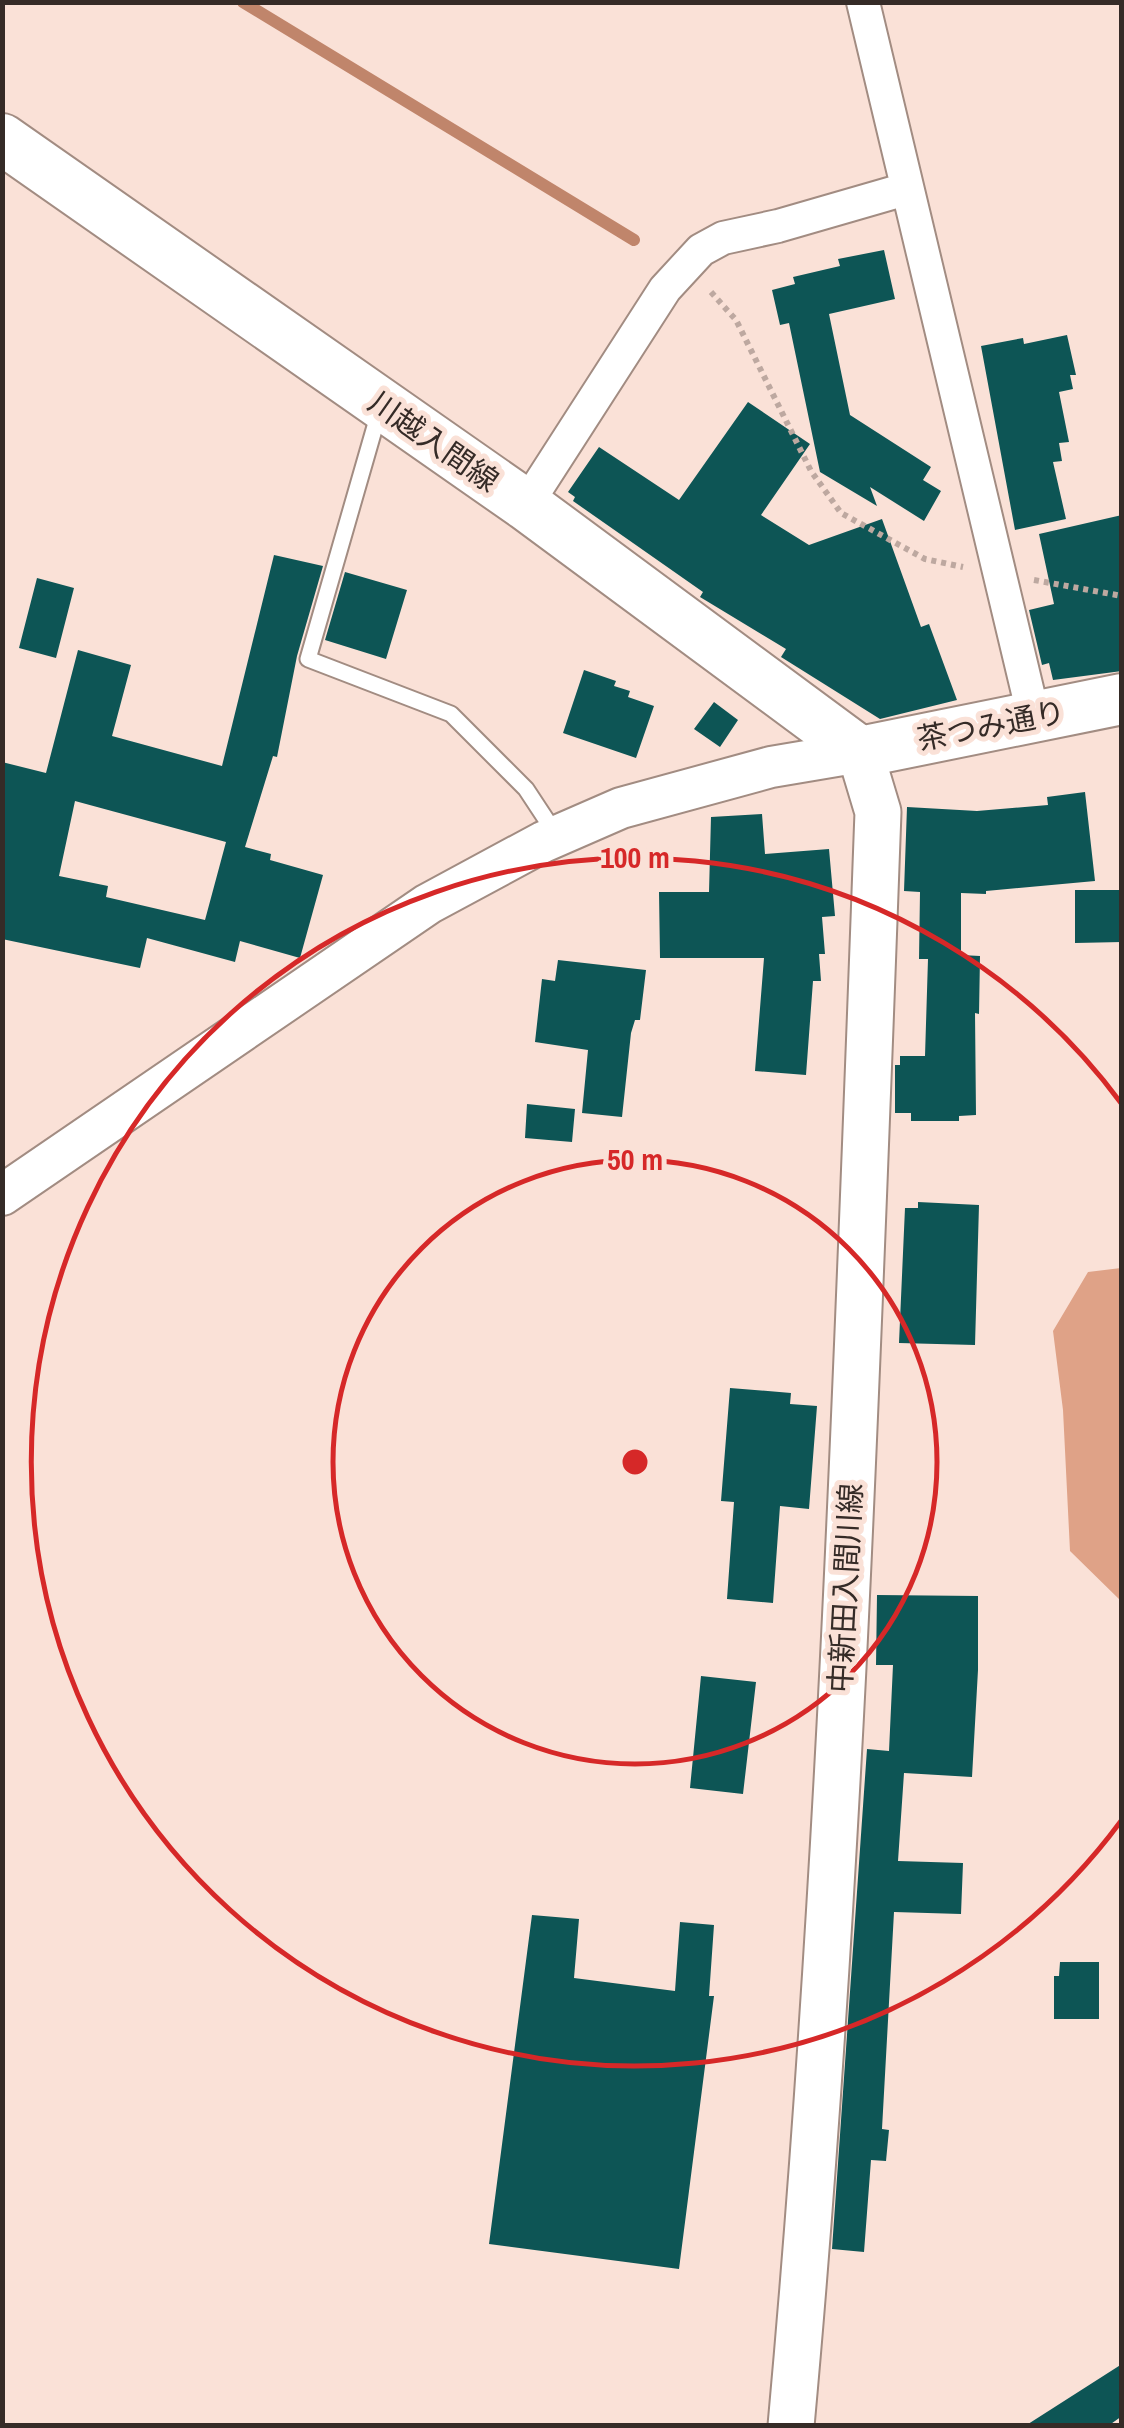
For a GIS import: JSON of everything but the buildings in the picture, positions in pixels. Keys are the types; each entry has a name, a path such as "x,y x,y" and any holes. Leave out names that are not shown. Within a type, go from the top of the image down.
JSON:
{"main road":[{"name":"川越入間線","path":"2,138 526,506 860,752"},
{"name":"茶つみ通り","path":"860,752 1122,699"},
{"name":"中新田入間川線","path":"791,2426 826,1980 863,1223 878,812 860,752"}],"street":[{"path":"863,2 1034,718"},
{"path":"526,506 627,344 682,268 701,250 724,238 906,189"},
{"path":"2,1195 428,904 558,836 621,808 771,766 860,752"}],"lane":[{"path":"381,404 308,658 452,714 526,789 558,836"}],"path":[{"path":"682,268 721,300 736,320 811,470 841,512 925,559 1122,596"}],"shaded area":[{"path":"1122,1268 1121,1601 1070,1551 1063,1410 1053,1331 1088,1272"}],"waterway":[{"path":"243,2 634,240"}]}
